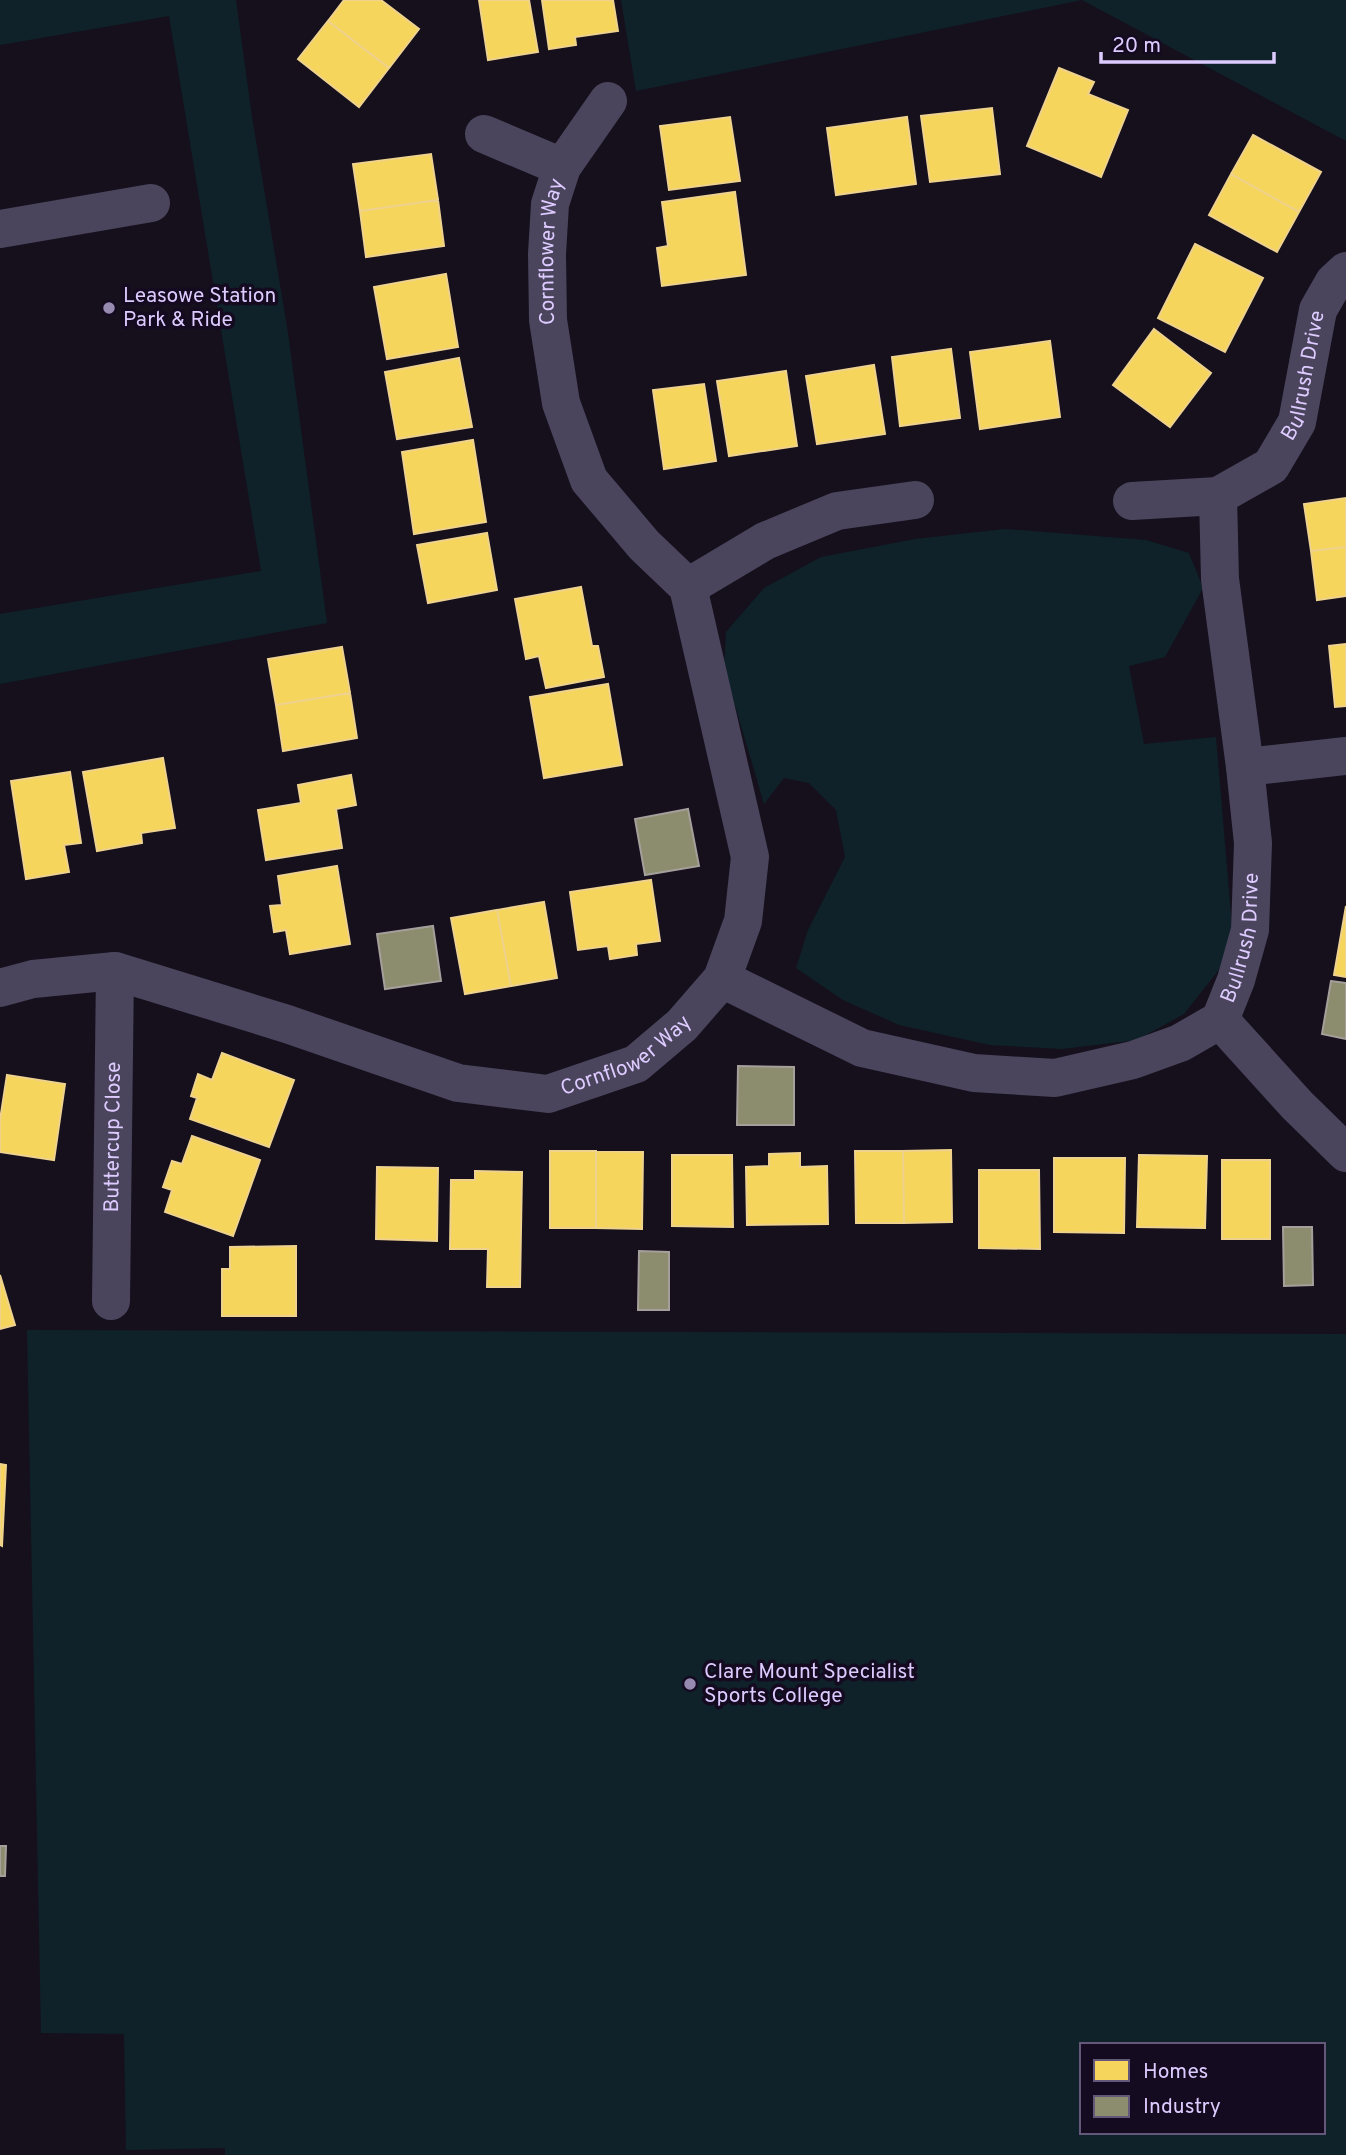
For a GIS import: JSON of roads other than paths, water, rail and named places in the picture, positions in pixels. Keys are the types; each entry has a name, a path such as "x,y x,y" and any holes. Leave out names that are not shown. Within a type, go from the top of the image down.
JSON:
{"street":[{"name":"Cornflower Way","path":"0,988 33,979 115,971 287,1024 458,1083 548,1094 636,1064 682,1024 722,979 743,921 750,857 688,587 643,545 590,480 561,403 548,320 547,254 550,204 562,167 608,101"},
{"name":"Cornflower Way","path":"484,134 562,167"},
{"path":"0,229 151,203"},
{"name":"Bullrush Drive","path":"1132,501 1218,496 1271,466 1297,422 1318,310 1334,282 1346,271"},
{"name":"Bullrush Drive","path":"722,979 862,1048 974,1073 1055,1078 1133,1060 1180,1043 1220,1020 1236,980 1250,930 1252,844 1245,767 1220,579 1218,496"},
{"path":"688,587 765,541 837,511 915,500"},
{"path":"1245,767 1346,756"},
{"name":"Buttercup Close","path":"111,1301 115,971"},
{"path":"1220,1020 1297,1105 1346,1153"}],"place":[{"name":"Leasowe Station Park & Ride","path":"109,308"},
{"name":"Clare Mount Specialist Sports College","path":"690,1684"}]}
